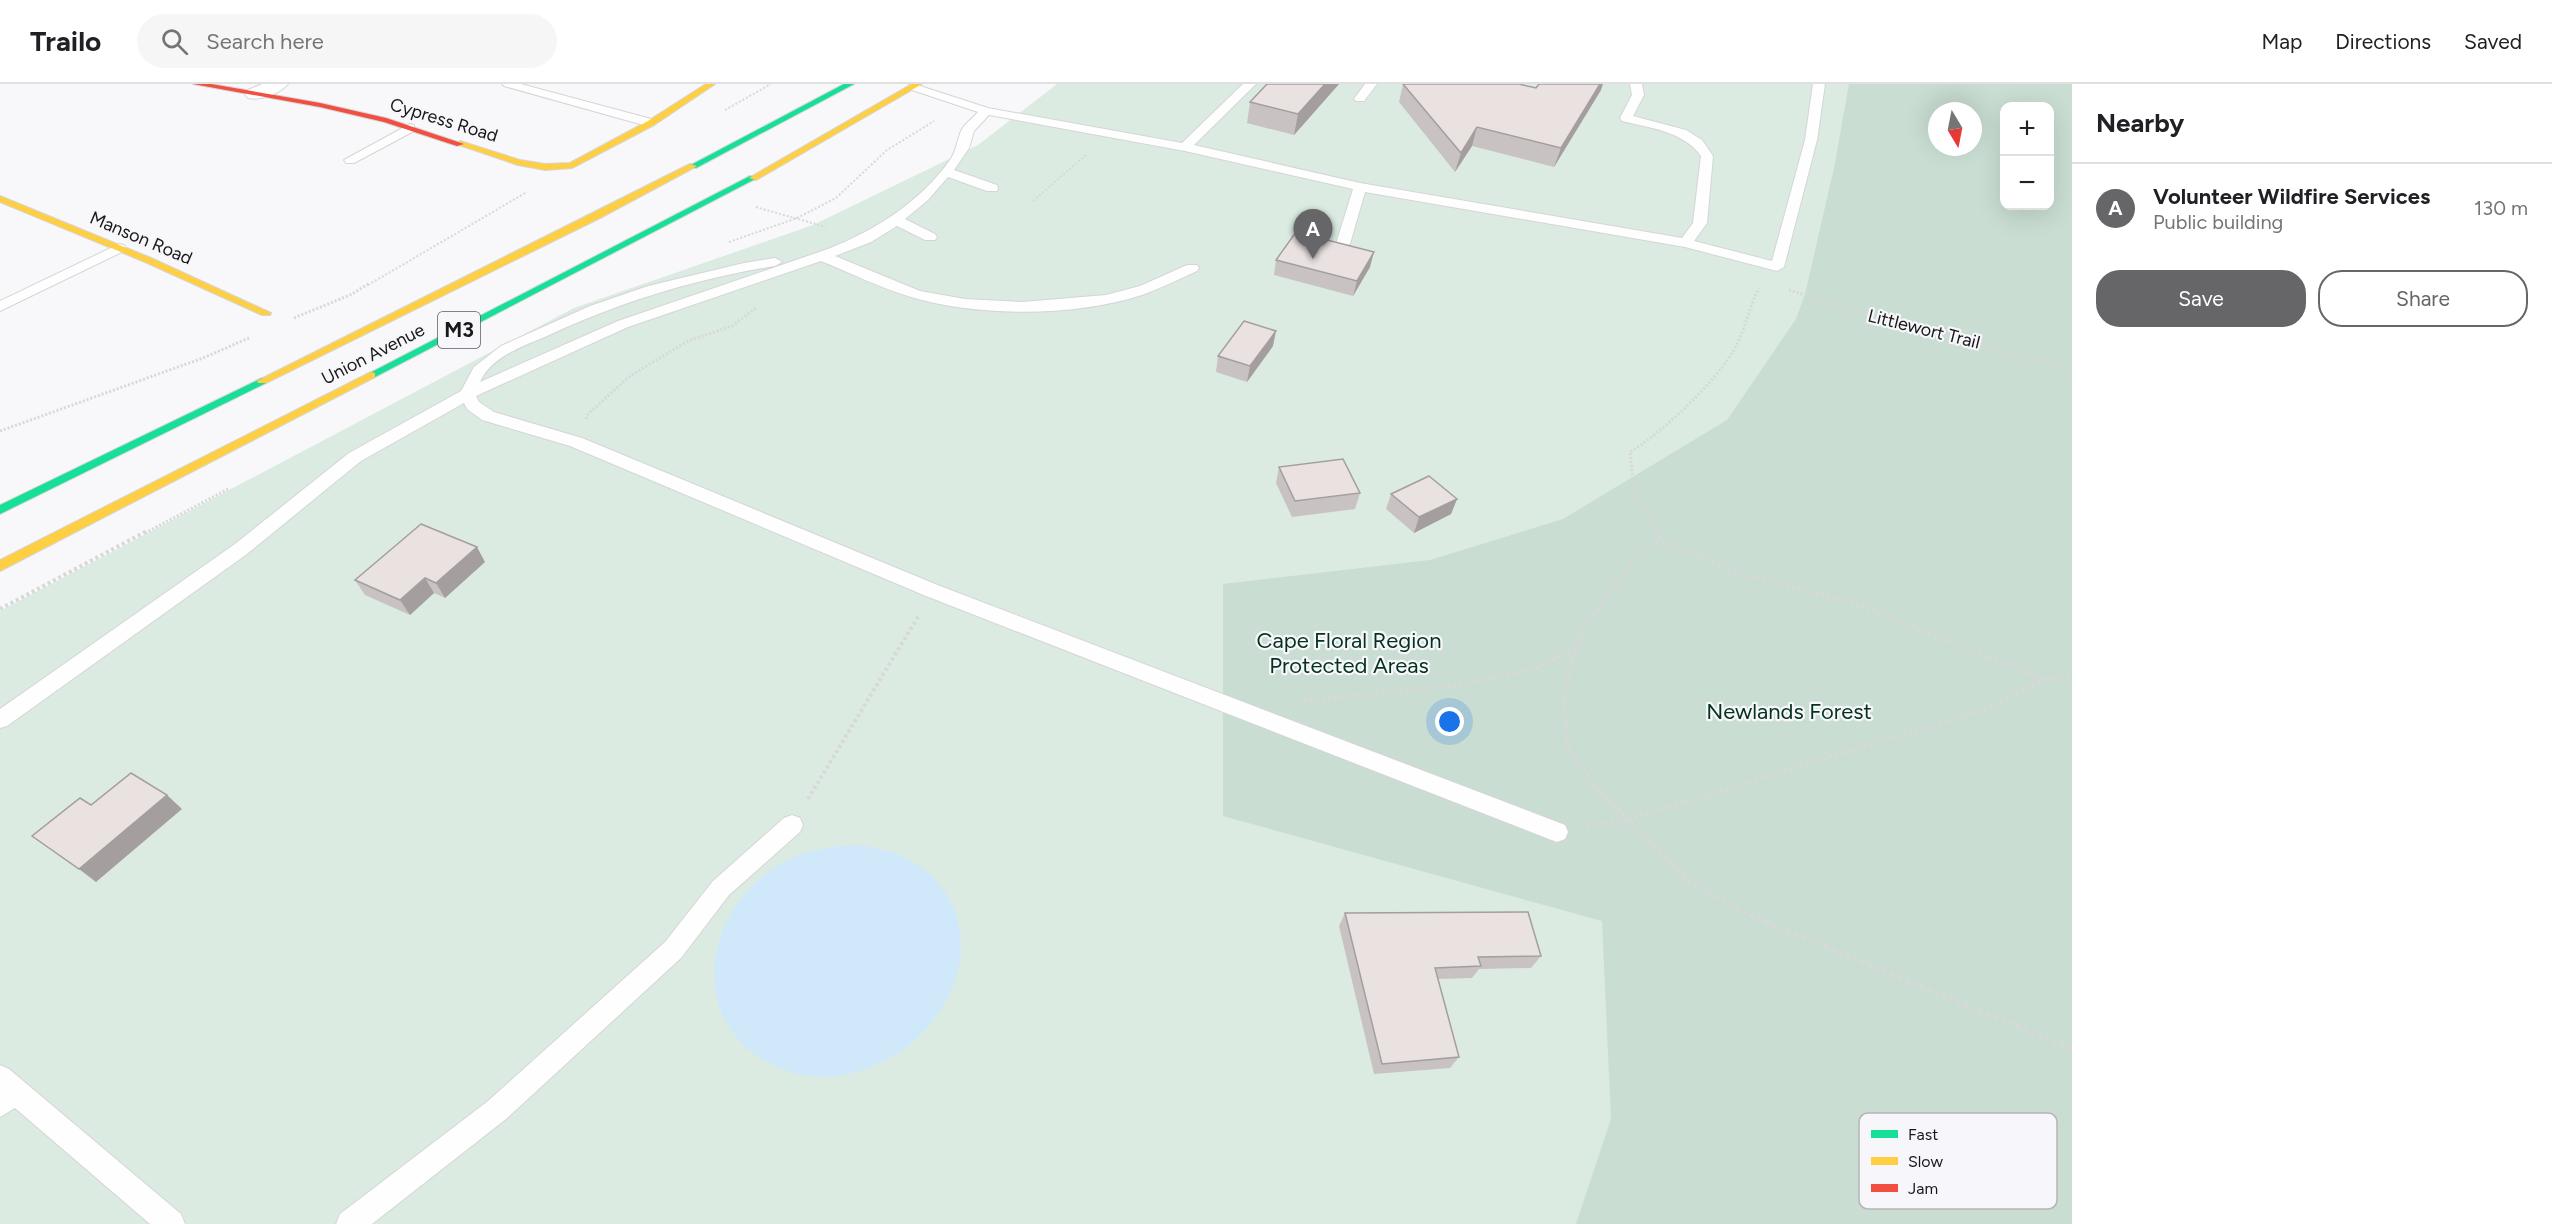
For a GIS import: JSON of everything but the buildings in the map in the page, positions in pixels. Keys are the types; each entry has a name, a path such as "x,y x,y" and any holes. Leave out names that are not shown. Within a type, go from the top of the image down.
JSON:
{"main road":[{"name":"Cypress Road","path":"197,84 330,107 410,128 518,162 545,167 572,165 651,123 711,84"},
{"name":"Union Avenue","path":"0,510 597,216 850,84"},
{"name":"Union Avenue","path":"0,566 684,214 786,160 914,85"},
{"path":"872,94 914,85"},
{"path":"597,216 652,196 757,149"},
{"name":"Manson Road","path":"0,199 119,248 266,313"}],"street":[{"path":"255,94 278,84"}],"lane":[{"path":"508,84 651,123"},
{"path":"1185,147 1250,84"},
{"path":"1360,99 1371,84"},
{"path":"1636,84 1638,94 1626,118 1691,137 1707,156 1700,223 1686,243"},
{"path":"914,85 986,111 1185,147 1359,187 1686,243 1776,267 1811,141 1819,84"},
{"path":"0,720 241,549 355,457 467,394 623,324 866,239 896,220 947,172 963,148 968,130 986,111"},
{"path":"350,160 410,128"},
{"path":"947,172 992,188"},
{"path":"1343,244 1359,187"},
{"path":"896,220 930,237"},
{"path":"0,307 119,248"},
{"path":"467,394 479,369 509,347 580,314 656,288 732,268 822,256 914,293 976,303 1020,305 1099,300 1126,295 1192,268"},
{"path":"467,394 473,405 488,416 576,442 933,591 1557,831"},
{"path":"350,1224 506,1102 673,950 721,888 792,825"},
{"path":"5,1091 171,1224"}],"path":[{"path":"1033,201 1113,133"},
{"path":"748,205 797,219"},
{"path":"1776,267 1762,282 1750,306 1735,348 1705,386 1654,437 1630,452 1634,492 1660,539 1730,571 1853,603 2043,680"},
{"name":"Littlewort Trail","path":"1762,282 1900,326 1968,338 2007,353 2071,371"},
{"path":"576,442 588,414 630,376 688,341 732,326 759,305"},
{"path":"1660,539 1630,564 1583,631 1570,666 1564,703 1566,746 1594,785 1626,820 1689,881 1756,918 2072,1049"},
{"path":"792,825 933,591"},
{"path":"1294,702 1458,685 1536,668 1577,647"},
{"path":"1557,831 1626,820 1980,711 2043,680 2072,675"}],"green space":[{"name":"Cape Floral Region Protected Areas","path":"1057,84 2072,84 2072,1224 0,1224 0,611 574,308 813,225 978,145"},
{"name":"Newlands Forest","path":"1849,84 2072,84 2072,1224 1576,1224 1611,1119 1602,921 1223,816 1223,584 1430,560 1563,519 1727,420 1796,319 1805,294 1834,168"}],"water":[{"path":"858,845 900,855 936,881 954,908 961,939 958,970 946,1001 927,1029 901,1052 869,1068 852,1073 825,1077 798,1074 761,1059 735,1036 720,1008 714,977 718,944 731,913 753,885 784,862 820,849"}],"traffic: fast":[{"path":"693,166 850,84"},
{"path":"371,375 753,178"},
{"path":"0,510 262,381"}],"traffic: slow":[{"path":"460,144 518,162 545,167 572,165 651,123 711,84"},
{"path":"753,178 918,84"},
{"path":"262,381 597,216 693,166"},
{"path":"0,199 148,260 266,313"},
{"path":"0,566 371,375"}],"traffic: jam":[{"path":"197,84 320,105 386,120 460,144"}],"place":[{"name":"Volunteer Wildfire Services","path":"1313,259"}]}
